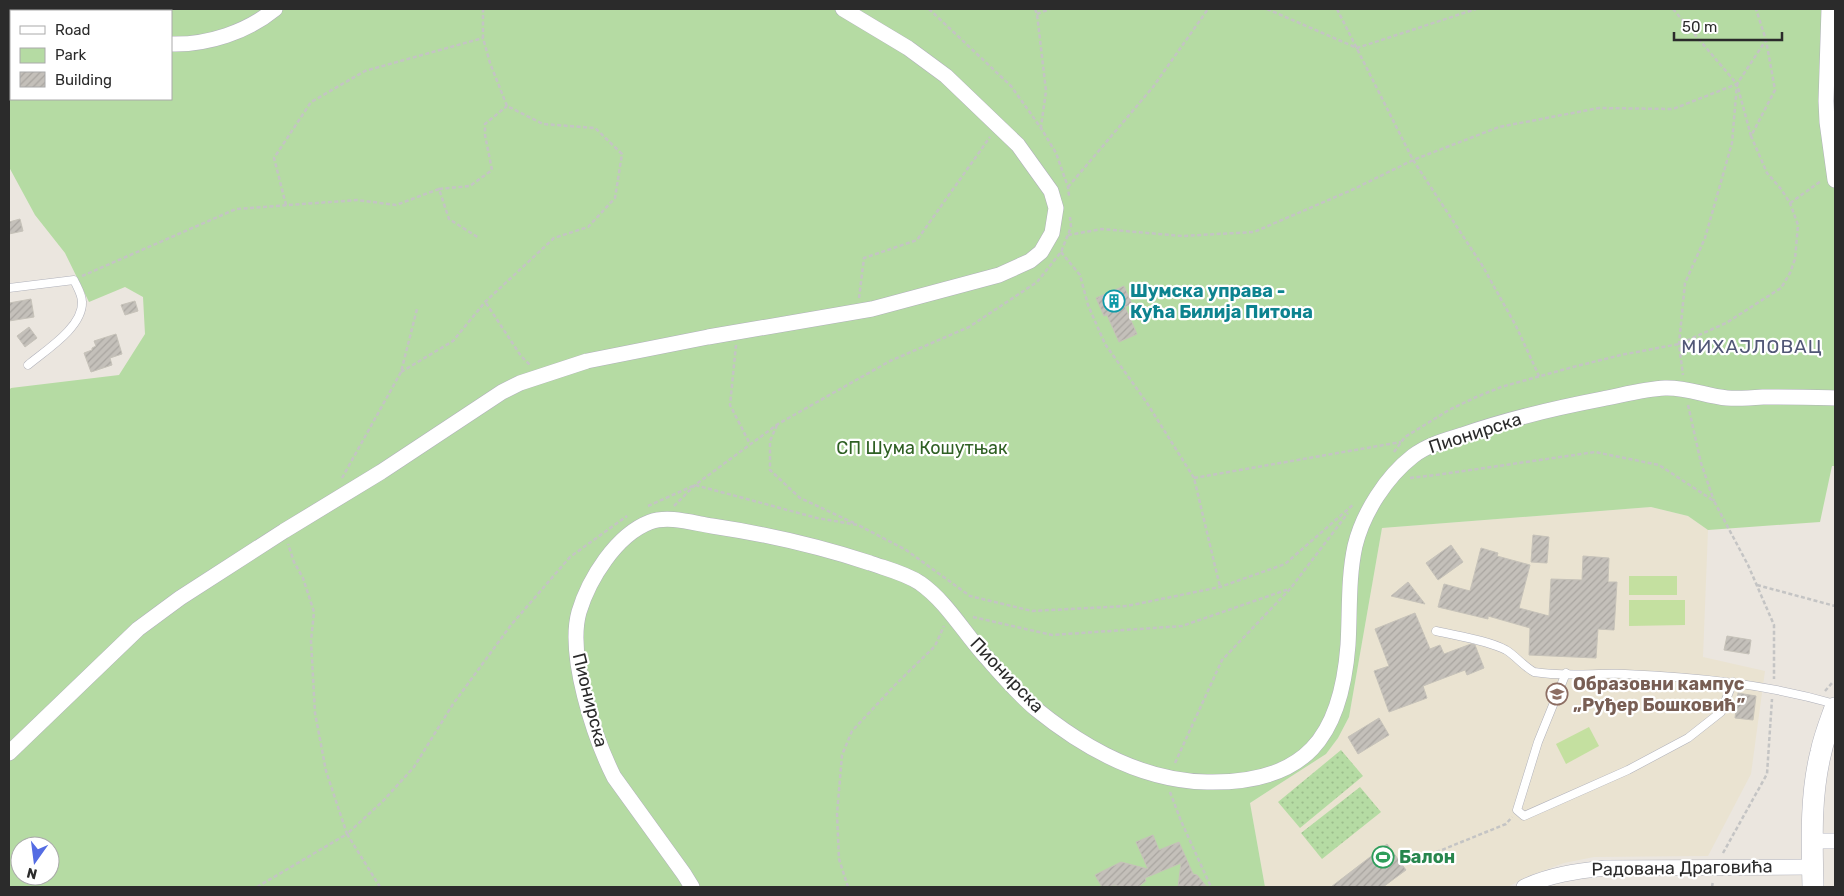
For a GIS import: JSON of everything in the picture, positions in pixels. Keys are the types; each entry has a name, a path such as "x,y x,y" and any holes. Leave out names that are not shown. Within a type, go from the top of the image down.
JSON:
{"street":[{"path":"172,44 190,44 225,36 255,23 276,9"},
{"path":"9,753 138,629 180,598 284,531 382,472 502,392 520,383 587,361 737,332 858,312 999,274 1030,261 1041,252 1052,233 1055,218 1054,200 1043,178 1018,145 946,76 908,48 843,9"},
{"path":"1830,9 1826,101 1835,176"},
{"name":"Пионирска","path":"692,887 608,767 588,708 576,642 576,626 581,606 606,558 629,534 653,521 662,519 724,528 807,544 908,576 925,587 950,612 982,653 1034,707 1084,742 1109,756 1168,778 1212,782 1261,777 1297,762 1314,748 1326,732 1336,711 1348,648 1352,564 1356,541 1379,494 1389,480 1415,454 1484,428 1517,418 1663,388 1729,398 1835,398"},
{"path":"1812,877 1814,795 1824,738 1835,708"},
{"path":"1813,841 1835,841"},
{"name":"Радована Драговића","path":"1524,887 1538,880 1554,876 1605,868 1715,868 1812,877"}],"lane":[{"path":"9,288 74,280 81,293 82,302 76,323 28,365"},
{"path":"1436,631 1497,646 1511,653 1527,669 1534,672 1703,678 1772,689 1835,704"},
{"path":"1566,673 1538,742 1517,810 1524,816 1628,770 1688,738 1721,712 1733,682"}],"path":[{"path":"402,372 453,341 486,302 554,238 588,227 615,198 622,154 595,128 543,124 507,106 490,64 483,38 483,9"},
{"path":"930,9 1011,86 1056,153 1068,187 1070,203"},
{"path":"1035,9 1046,91 1041,128"},
{"path":"1037,14 1050,9"},
{"path":"1068,187 1153,87 1208,9"},
{"path":"1267,9 1357,48 1476,9"},
{"path":"1337,9 1413,160 1482,265 1516,326 1539,376"},
{"path":"1390,457 1405,438 1449,410 1502,387 1621,355 1679,344 1726,323 1782,288 1795,259 1798,225 1790,203 1767,173 1751,136 1737,84 1673,9"},
{"path":"1751,136 1775,90 1766,40 1756,9"},
{"path":"286,205 274,158 311,102 365,71 483,38"},
{"path":"1715,868 1766,774 1774,681 1774,625 1748,565 1714,502 1701,463 1685,390 1679,344 1686,283 1705,238 1732,143 1737,84 1766,40"},
{"path":"1068,235 1102,228 1182,236 1254,232 1354,189 1413,160 1499,127 1599,108 1673,109 1737,84"},
{"path":"74,280 236,209 357,200 396,204 439,190 470,186 492,170 485,135 485,124 507,106"},
{"path":"858,312 864,258 917,240 946,197 973,163 997,126"},
{"path":"1790,203 1835,176"},
{"path":"439,190 449,219 479,238"},
{"path":"662,519 695,484 778,424 890,361 969,327 1037,282 1061,252 1071,228 1070,211"},
{"path":"1061,252 1080,275 1088,305 1105,344 1147,403 1194,478 1220,587"},
{"path":"486,302 521,356 540,376"},
{"path":"340,481 402,372 417,309"},
{"path":"737,332 730,405 750,444"},
{"path":"778,424 770,441 770,470 800,498 906,550 970,596 1032,611 1127,606 1220,587 1285,564 1351,509"},
{"path":"1194,478 1401,442"},
{"path":"1389,480 1595,452 1659,465 1714,502"},
{"path":"644,508 695,484 817,518 858,525"},
{"path":"1211,887 1180,822 1170,792 1168,778 1222,660 1290,589 1356,501"},
{"path":"256,887 347,834 384,801 414,767 454,704 511,625 570,557 627,516"},
{"path":"284,531 314,612 311,641 314,713 326,771 347,834 380,887"},
{"path":"930,567 934,576"},
{"path":"1756,585 1835,606"},
{"path":"848,887 839,859 838,814 842,755 852,731 935,646 950,612 1052,635 1182,626 1290,589"},
{"path":"1412,862 1506,824 1517,810"}],"shaded area":[{"name":"Образовни кампус „Руђер Бошковић”","path":"1651,507 1688,516 1708,530 1703,657 1765,671 1751,774 1708,856 1594,857 1564,863 1526,877 1508,887 1265,887 1250,803 1326,754 1338,738 1349,717 1382,528"}],"green space":[{"name":"СП Шума Кошутњак","path":"9,9 1835,9 1835,466 1832,466 1820,522 1708,530 1688,516 1651,507 1382,528 1349,717 1338,738 1326,754 1250,803 1265,887 9,887 9,390 11,388 119,375 145,334 143,297 125,287 89,302 65,253 35,215 9,167"},
{"path":"1629,576 1677,576 1677,595 1629,595"},
{"path":"1629,600 1685,600 1685,625 1629,626"},
{"path":"1589,727 1599,746 1566,764 1556,744"},
{"path":"1341,750 1363,776 1300,828 1278,802"},
{"path":"1360,787 1381,812 1322,859 1301,833"}],"building":[{"path":"20,219 23,231 9,234 9,222"},
{"path":"1124,286 1132,304 1125,307 1137,334 1119,342 1107,315 1104,316 1096,298"},
{"path":"31,299 34,317 9,321 9,303"},
{"path":"135,301 138,311 125,315 121,305"},
{"path":"29,327 37,338 25,347 17,336"},
{"path":"116,334 122,354 110,358 112,365 91,372 84,353 96,346 94,341"},
{"path":"1533,535 1549,537 1547,563 1531,562"},
{"path":"1451,545 1463,562 1438,580 1426,563"},
{"path":"1481,548 1498,553 1497,556 1530,565 1519,608 1549,616 1551,579 1582,580 1583,556 1609,558 1608,582 1617,582 1614,630 1598,629 1596,658 1529,655 1530,628 1488,616 1488,619 1438,607 1444,584 1470,591"},
{"path":"1408,582 1425,604 1391,596"},
{"path":"1415,613 1430,649 1440,645 1444,654 1471,644 1475,645 1484,668 1467,675 1465,670 1423,686 1427,698 1389,712 1374,671 1389,666 1375,629"},
{"path":"1727,636 1751,640 1749,654 1724,650"},
{"path":"1738,693 1756,696 1753,720 1735,718"},
{"path":"1379,718 1389,735 1358,754 1348,737"},
{"path":"1153,835 1159,850 1179,842 1193,874 1197,875 1207,887 1178,887 1181,863 1145,878 1146,881 1138,887 1114,885 1102,887 1095,875 1121,862 1148,869 1136,842"},
{"name":"Балон","path":"1387,844 1406,870 1383,887 1331,887"}],"place":[{"name":"Шумска управа - Кућа Билија Питона","path":"1114,301"},
{"name":"Образовни кампус „Руђер Бошковић”","path":"1557,694"},
{"name":"Балон","path":"1383,857"}],"district":[{"name":"МИХАЈЛОВАЦ","path":"1752,346"}]}
